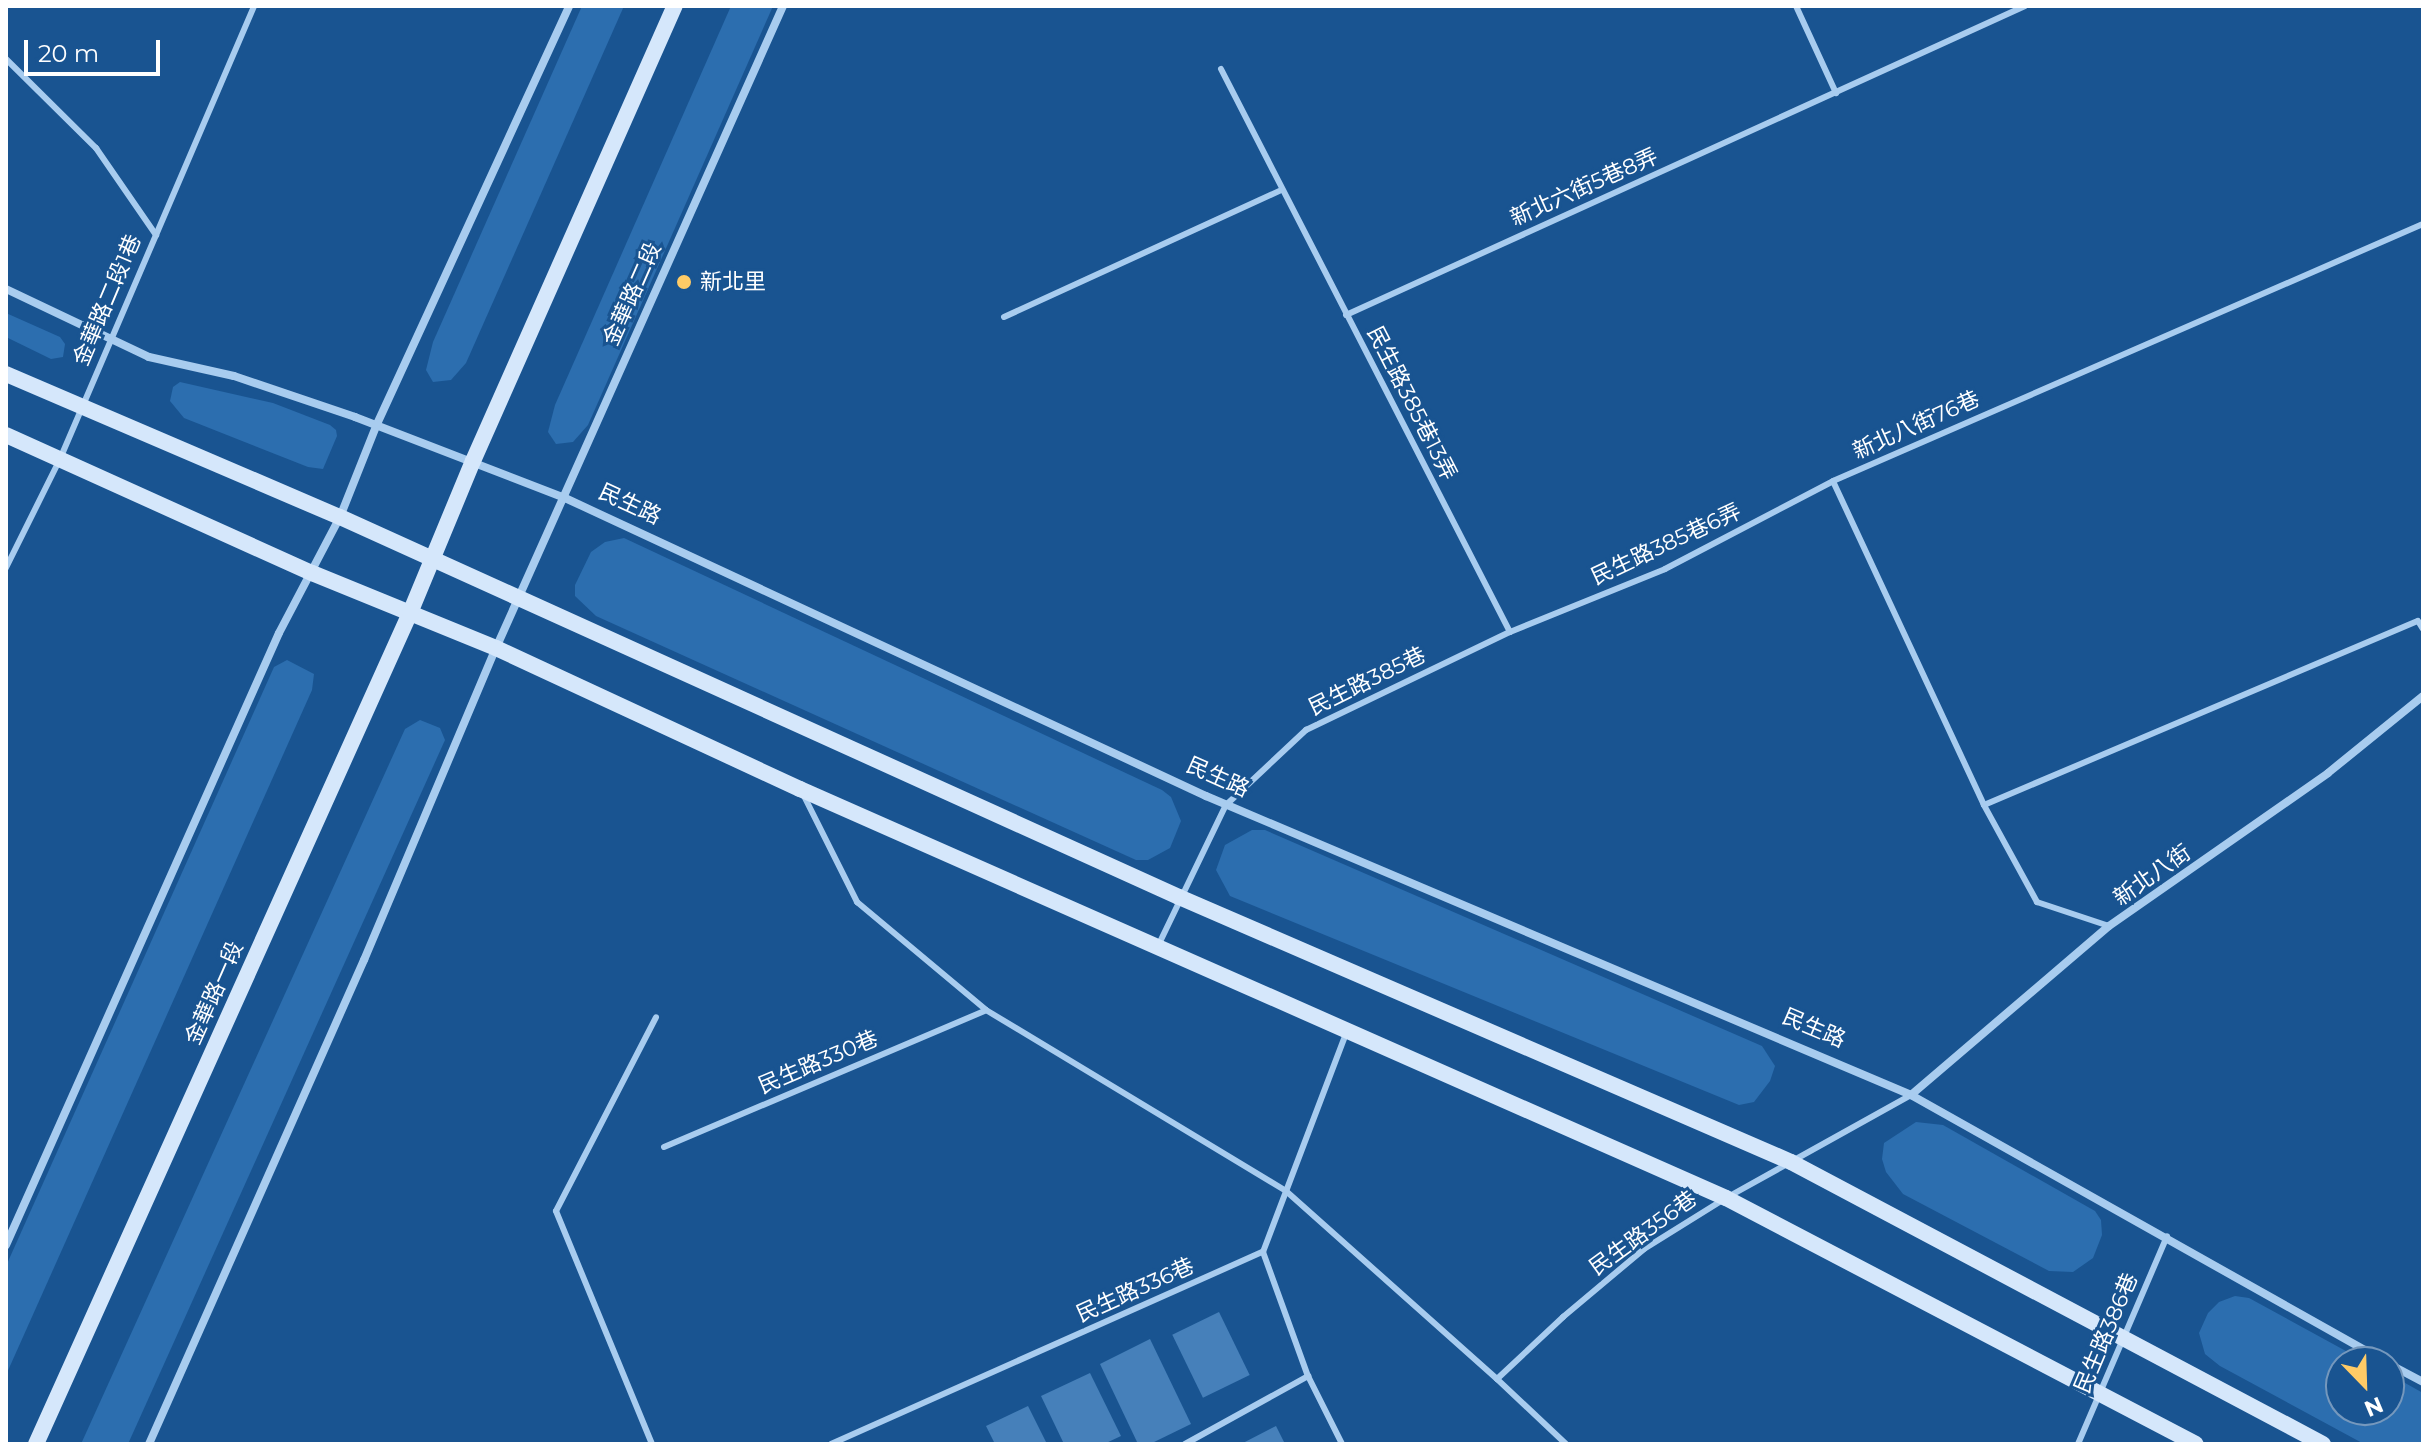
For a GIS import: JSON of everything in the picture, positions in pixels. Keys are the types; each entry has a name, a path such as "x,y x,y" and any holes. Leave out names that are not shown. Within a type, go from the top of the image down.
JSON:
{"street":[{"path":"6,1245 279,633 340,517 377,424 569,6"},
{"path":"433,561 473,461 675,6"},
{"name":"金華路二段","path":"519,600 783,6"},
{"name":"民生路","path":"6,289 149,357 234,376 377,424 565,498 1226,805 1911,1095 2167,1236 2358,1346"},
{"path":"6,374 340,517 1179,897 1791,1162 2323,1444"},
{"path":"6,435 312,573 496,648 800,789 1726,1198 2196,1444"},
{"name":"金華路一段","path":"36,1444 433,561"},
{"path":"149,1444 364,960 519,600"},
{"name":"新北八街","path":"1911,1095 2109,926 2328,773 2423,696"},
{"name":"民生路","path":"2405,1372 2423,1382"}],"lane":[{"path":"156,235 254,6"},
{"path":"1796,6 1836,93"},
{"name":"新北六街5巷8弄","path":"1346,315 2025,6"},
{"name":"金華路二段1巷","path":"6,59 96,148 156,235 60,459 6,568"},
{"name":"民生路385巷13弄","path":"1221,69 1510,632"},
{"path":"1004,317 1282,190"},
{"name":"新北八街76巷","path":"2109,926 2037,902 1984,805 1833,481 2423,224"},
{"name":"民生路385巷6弄","path":"1510,632 1665,569 1833,481"},
{"path":"1984,805 2420,620 2423,629"},
{"name":"民生路385巷","path":"1158,946 1226,805 1306,730 1510,632"},
{"path":"800,789 857,902 986,1010 1286,1191 1566,1444"},
{"name":"民生路330巷","path":"664,1147 986,1010"},
{"path":"652,1444 556,1211 656,1017"},
{"path":"1342,1444 1308,1376 1263,1252 1347,1031"},
{"name":"民生路356巷","path":"1497,1379 1563,1317 1644,1249 1726,1198 1911,1095"},
{"name":"民生路386巷","path":"2078,1444 2167,1236"},
{"name":"民生路336巷","path":"831,1444 1263,1252"},
{"path":"1185,1444 1308,1376"}],"shaded area":[{"path":"582,6 624,6 466,363 451,380 433,382 426,370 433,342"},
{"path":"731,6 773,6 588,425 573,442 556,444 548,432 555,405"},
{"path":"6,313 60,337 65,344 63,357 51,359 6,337"},
{"path":"180,382 273,403 330,425 337,436 323,469 308,467 184,418 170,401 173,387"},
{"path":"624,538 1162,790 1171,797 1181,821 1170,848 1148,860 1136,860 596,616 575,596 575,585 591,552 605,542"},
{"path":"287,660 314,674 312,690 6,1375 6,1266 274,667"},
{"path":"420,720 440,728 445,740 128,1444 81,1444 405,729"},
{"path":"1252,830 1265,830 1762,1046 1775,1066 1770,1081 1754,1102 1739,1105 1230,896 1216,870 1225,845"},
{"path":"1916,1122 1943,1125 2095,1211 2101,1220 2102,1235 2093,1258 2073,1272 2049,1271 1903,1194 1886,1172 1882,1159 1884,1143"},
{"path":"2235,1296 2249,1298 2337,1346 2325,1346 2325,1423 2220,1366 2205,1354 2199,1333 2208,1313 2219,1302"},
{"path":"2405,1383 2423,1393 2423,1444 2364,1444 2331,1426 2405,1426"}],"building":[{"path":"1219,1312 1250,1375 1203,1398 1172,1335"},
{"path":"1150,1339 1191,1424 1150,1444 1138,1444 1100,1364"},
{"path":"1090,1373 1121,1436 1104,1444 1064,1444 1041,1396"},
{"path":"1028,1406 1047,1444 995,1444 986,1426"},
{"path":"1276,1426 1285,1444 1241,1444"}],"place":[{"name":"新北里","path":"684,282"}]}
